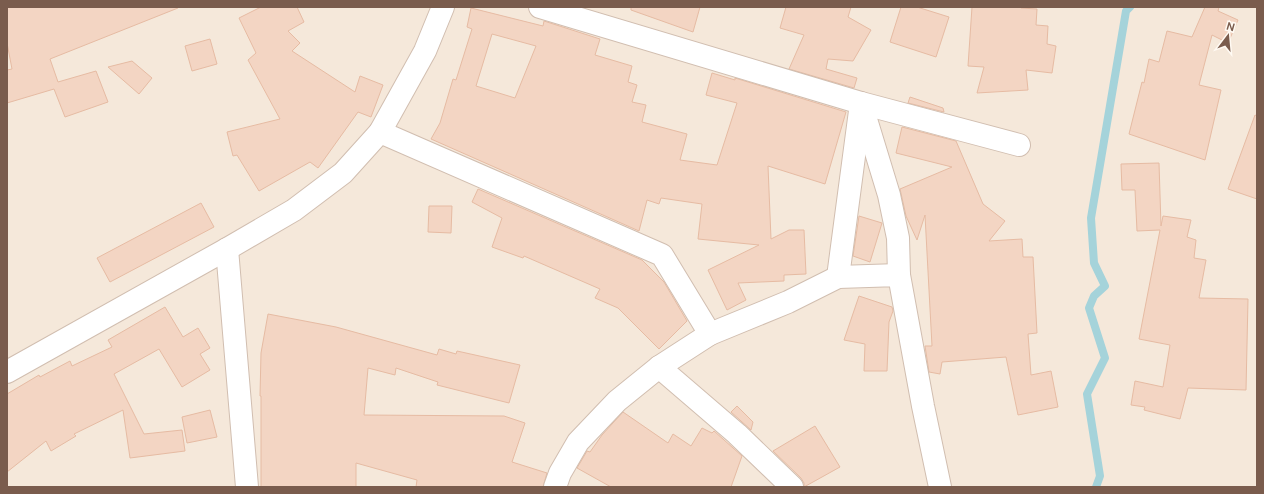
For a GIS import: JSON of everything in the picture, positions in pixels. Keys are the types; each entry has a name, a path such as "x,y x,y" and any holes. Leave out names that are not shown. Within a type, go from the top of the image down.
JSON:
{"street":[{"path":"7,372 227,250 294,210 342,173 380,132 425,51 442,7"},
{"path":"540,7 861,103 1019,145"},
{"path":"861,103 890,195 898,238 899,275 923,406 940,487"},
{"path":"838,276 861,103"},
{"path":"380,132 662,256 710,334"},
{"path":"227,250 247,487"},
{"path":"555,487 560,473 578,442 617,401 659,367 710,334 788,302 838,276 899,275"},
{"path":"659,367 737,434 792,487"}],"shaded area":[{"path":"7,7 1257,7 1257,487 7,487"}],"building":[{"path":"7,7 178,8 50,59 58,82 96,71 108,102 65,117 54,89 7,103 7,70 12,69 7,43"},
{"path":"261,7 297,7 304,22 288,31 300,43 292,51 355,92 360,76 383,85 371,117 358,112 318,168 310,162 259,191 237,155 233,156 227,132 280,119 248,60 256,53 239,18"},
{"path":"631,7 700,7 693,32 631,10"},
{"path":"786,7 851,7 848,17 871,30 853,61 828,59 826,69 857,78 854,88 789,69 804,35 780,28"},
{"path":"901,7 917,7 949,17 936,57 890,42"},
{"path":"972,7 1021,7 1037,9 1036,25 1048,26 1047,44 1056,46 1052,73 1026,70 1028,90 977,93 984,67 968,66"},
{"path":"1205,7 1219,7 1218,11 1238,20 1228,43 1212,35 1199,85 1221,90 1205,160 1129,134 1142,82 1144,83 1149,59 1159,62 1167,31 1192,37"},
{"path":"471,8 543,26 544,21 600,39 595,55 632,66 628,82 637,85 632,102 646,105 642,122 687,134 680,160 717,165 737,103 706,95 712,73 735,80 735,78 846,112 825,184 768,166 771,239 789,230 804,230 806,274 784,275 784,281 738,283 746,300 727,310 708,270 759,245 698,239 702,204 661,198 659,204 647,200 639,231 431,139 440,123 453,79 456,80 472,29 467,27","holes":["492,34 536,46 515,98 476,86"]},
{"path":"210,39 217,64 192,71 185,46"},
{"path":"132,61 152,78 139,94 108,67"},
{"path":"910,97 943,108 944,112 908,103"},
{"path":"1255,115 1257,116 1257,199 1228,189"},
{"path":"902,127 956,141 983,204 1005,221 989,241 1022,239 1023,257 1033,257 1037,333 1028,334 1031,375 1051,371 1058,407 1018,415 1006,357 942,362 940,374 929,372 925,346 932,346 925,215 917,240 906,216 900,189 952,167 896,153"},
{"path":"1159,163 1161,226 1163,216 1191,220 1187,237 1196,240 1194,258 1206,260 1199,298 1248,299 1246,390 1188,388 1180,419 1144,410 1145,407 1131,405 1135,381 1163,387 1170,345 1139,339 1160,230 1137,231 1135,190 1122,190 1121,164"},
{"path":"478,189 642,260 664,282 687,321 659,349 618,308 595,298 600,289 524,256 523,258 492,247 502,218 472,202"},
{"path":"201,203 214,227 110,282 97,258"},
{"path":"429,206 452,206 451,233 428,232"},
{"path":"859,216 882,223 870,262 853,256"},
{"path":"859,296 892,307 893,311 889,322 887,371 864,371 865,344 844,340"},
{"path":"165,307 183,337 198,328 210,348 200,354 210,370 182,387 159,349 114,374 144,434 182,430 185,451 130,458 123,410 74,434 76,436 51,451 46,441 7,472 7,394 39,375 40,377 70,361 72,366 112,347 108,340"},
{"path":"268,314 336,327 437,355 439,349 456,354 457,351 520,365 509,403 437,385 438,382 396,368 395,375 368,368 364,415 504,416 525,423 512,462 547,473 543,487 416,487 417,480 356,463 356,487 261,487 261,353"},
{"path":"737,406 753,422 751,430 731,412"},
{"path":"210,410 217,437 187,443 182,417"},
{"path":"623,412 668,443 673,434 691,446 702,428 712,433 714,431 742,456 731,487 611,487 577,468 587,451 590,452 602,435"},
{"path":"815,426 840,467 804,487 804,483 801,478 773,451"}],"waterway":[{"path":"1096,487 1100,476 1087,394 1105,358 1089,308 1094,296 1105,286 1094,263 1091,218 1126,11 1130,7"}]}
